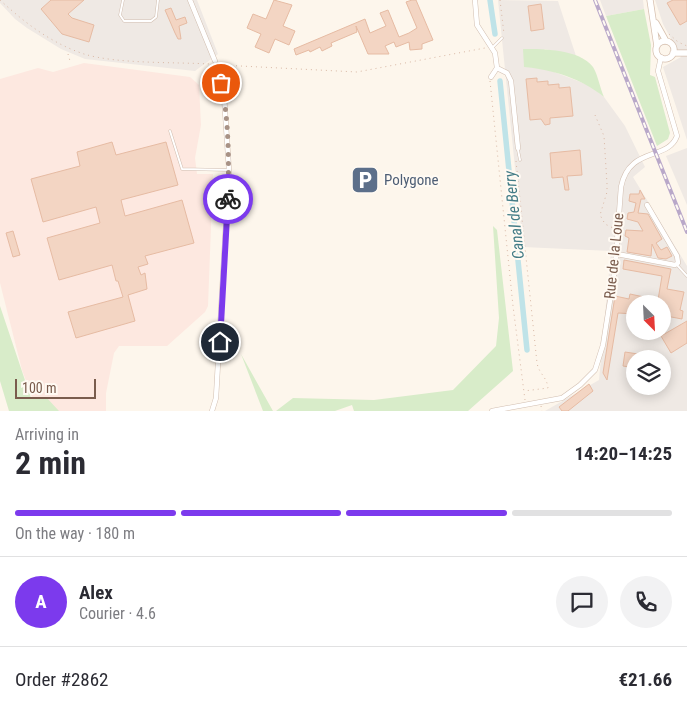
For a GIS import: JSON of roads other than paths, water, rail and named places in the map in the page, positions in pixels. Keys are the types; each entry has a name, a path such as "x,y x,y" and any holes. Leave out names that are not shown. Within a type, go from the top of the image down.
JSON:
{"main road":[{"path":"650,0 655,21 657,54 660,57 666,58 673,50"},
{"path":"655,21 673,50 687,52"},
{"path":"657,46 666,41"}],"street":[{"path":"190,0 215,61"},
{"path":"474,0 477,25 491,50 497,68 507,73 512,81 518,148"},
{"name":"Rue de la Loue","path":"492,411 562,398 580,386 595,370 603,344 617,254 621,187 626,171 637,160 668,147 677,136 658,71 660,57"},
{"path":"212,411 216,398 229,170 224,96 217,67"},
{"path":"491,77 497,68"},
{"path":"617,254 676,264 678,262 677,256 647,205"}],"lane":[{"path":"123,0 120,2 121,18 124,21 151,21 155,19 158,0"},
{"path":"491,50 502,38"},
{"path":"170,131 182,169 229,170"},
{"path":"518,148 520,160"},
{"path":"676,264 687,276"}],"waterway":[{"name":"Canal de Berry","path":"490,0 495,34"},
{"name":"Canal de Berry","path":"500,81 527,350"}],"railway":[{"path":"595,0 687,232"}],"place":[{"name":"Polygone","path":"365,180"}]}
